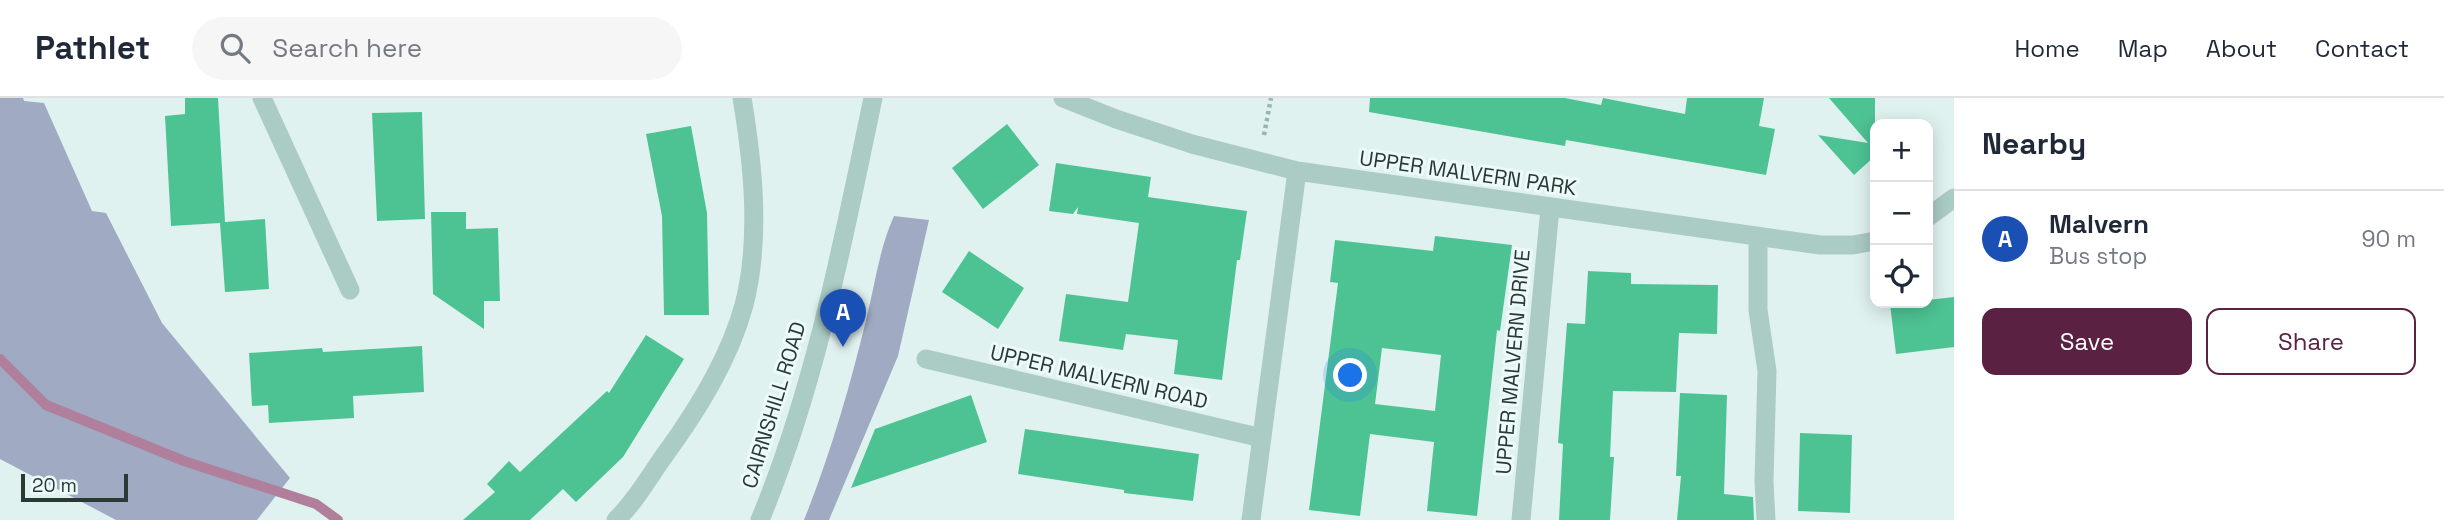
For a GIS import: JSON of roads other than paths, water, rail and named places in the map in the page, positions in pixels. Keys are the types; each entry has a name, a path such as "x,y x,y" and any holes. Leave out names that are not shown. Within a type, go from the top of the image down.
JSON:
{"street":[{"path":"262,98 350,290"},
{"path":"616,520 681,434 718,372 744,306 753,242 750,143 742,98"},
{"name":"CAIRNSHILL ROAD","path":"760,520 797,419 822,328 873,98"},
{"name":"UPPER MALVERN PARK","path":"1063,98 1192,144 1297,171 1820,245 1870,243"},
{"path":"1251,520 1297,171"},
{"path":"1933,213 1954,198"},
{"name":"UPPER MALVERN DRIVE","path":"1521,520 1550,208"},
{"path":"1758,236 1758,310 1767,371 1763,481 1766,520"},
{"name":"UPPER MALVERN ROAD","path":"926,359 1262,438"}],"waterway":[{"path":"0,359 46,405 184,461 316,504 338,520"}],"place":[{"name":"Malvern","path":"843,347"}]}
